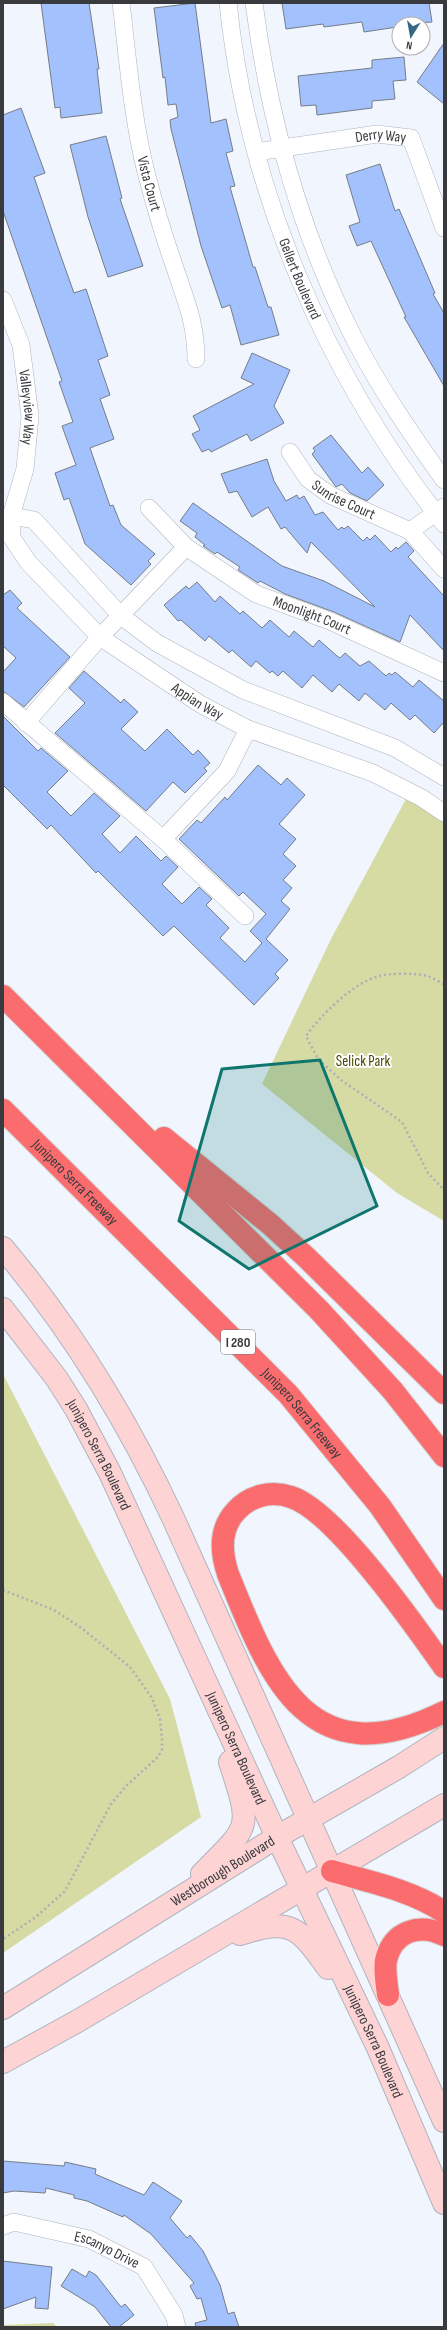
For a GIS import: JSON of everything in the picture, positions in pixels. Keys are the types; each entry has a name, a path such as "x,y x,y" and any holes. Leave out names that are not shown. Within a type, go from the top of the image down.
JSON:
{"highway":[{"path":"3,996 320,1310 393,1391 444,1456"},
{"path":"63,1055 271,1225 444,1392"},
{"name":"Junipero Serra Freeway","path":"3,1110 212,1316 288,1394 380,1506 444,1599"},
{"path":"444,1667 380,1581 328,1524 306,1504 291,1496 265,1494 248,1501 231,1517 225,1530 222,1544 223,1558 228,1574 270,1667 286,1693 301,1708 331,1726 366,1734 403,1729 444,1712"},
{"path":"332,1870 406,1893 428,1902 444,1912"},
{"path":"388,1995 386,1962 390,1949 397,1939 407,1932 420,1928 434,1930 444,1935"}],"main road":[{"name":"Junipero Serra Boulevard","path":"3,1248 69,1333 126,1423 171,1513 444,2121"},
{"name":"Junipero Serra Boulevard","path":"3,1309 57,1379 93,1441 135,1524 277,1836 410,2120 444,2202"},
{"path":"176,1900 239,1837 245,1822 245,1807 200,1668"},
{"name":"Westborough Boulevard","path":"3,2008 277,1836 309,1819 444,1738"},
{"path":"3,2062 76,2022 444,1805"},
{"path":"206,1944 264,1926 280,1925 293,1930 308,1939 362,2016"}],"street":[{"name":"Vista Court","path":"121,3 135,115 146,170 169,250 190,311 196,336 196,359"},
{"name":"Gellert Boulevard","path":"228,3 235,57 256,152 274,214 291,260 332,352 392,453 441,515"},
{"name":"Gellert Boulevard","path":"254,3 261,52 282,148 299,206 315,251 355,340 414,438 444,480"},
{"name":"Derry Way","path":"256,152 377,134 411,138 444,228"},
{"name":"Valleyview Way","path":"3,300 20,345 30,416 25,469 7,517"},
{"name":"Sunrise Court","path":"290,452 308,479 330,495 410,531 444,569"},
{"name":"Moonlight Court","path":"149,508 186,547 256,594 330,621 444,672"},
{"path":"410,531 441,515"},
{"name":"Appian Way","path":"444,777 395,748 243,690 157,643 121,616 34,520 7,517 12,538 28,562 100,637 200,704 248,729 373,773 422,798 444,813"},
{"path":"26,723 100,637 186,547"},
{"path":"3,702 163,839 245,916"},
{"path":"163,839 227,771 248,729"},
{"name":"Escanyo Drive","path":"3,2226 14,2222 89,2239 144,2267 174,2315 177,2327"}],"path":[{"path":"444,984 427,976 397,974 378,976 359,986 318,1020 306,1036 318,1059 341,1080 402,1122 428,1174 444,1190"},
{"path":"3,1590 54,1610 80,1627 130,1667 152,1698 160,1719 162,1749 158,1757 126,1786 111,1804 65,1891 36,1917 3,1939"}],"highlighted area":[{"path":"320,1060 377,1206 249,1269 179,1221 222,1069"}],"green space":[{"name":"Selick Park","path":"414,784 444,802 444,1221 397,1193 262,1084 331,939"},
{"path":"3,1374 170,1699 201,1817 3,1953"},
{"path":"53,2323 57,2327 3,2327 3,2325"}],"building":[{"path":"41,3 89,3 99,69 97,69 102,113 61,118 60,107 55,108"},
{"path":"195,3 211,123 226,119 233,151 226,153 235,186 230,187 253,267 255,267 268,307 271,307 279,335 241,345 230,305 222,308 201,246 171,129 170,120 178,117 176,104 168,105 165,77 163,78 154,8"},
{"path":"282,3 429,3 432,22 431,16 391,16 391,28 364,32 362,22 324,27 323,24 286,29"},
{"path":"444,43 444,104 417,82"},
{"path":"404,57 406,80 393,81 395,99 372,101 372,108 317,115 316,105 301,106 298,76 372,68 372,60"},
{"path":"21,108 45,173 34,177 58,248 74,293 86,289 108,356 98,360 110,395 100,399 114,439 90,448 110,506 113,505 121,525 155,554 148,561 151,564 131,585 85,544 69,498 64,500 55,473 76,465 62,426 73,422 59,382 62,381 3,211 3,115"},
{"path":"106,136 122,198 120,199 143,266 108,277 88,217 70,145"},
{"path":"380,164 395,211 399,209 435,293 433,294 444,313 444,386 404,317 406,317 371,241 357,246 349,226 360,222 346,175"},
{"path":"252,353 290,370 274,406 284,423 251,441 247,434 211,452 209,449 202,452 192,434 200,430 193,416 254,384 241,378"},
{"path":"331,435 362,473 368,467 384,485 367,501 350,493 342,484 336,487 312,454 315,451 313,448"},
{"path":"267,459 274,481 286,501 297,495 299,499 304,496 315,515 323,512 338,530 342,527 344,529 348,526 363,541 367,537 370,540 375,535 391,552 396,547 398,549 406,542 414,551 408,557 444,596 444,651 410,615 400,642 334,612 285,594 260,581 258,583 238,570 240,567 217,552 215,554 203,546 205,545 195,537 197,533 180,521 193,503 282,566 324,581 375,607 311,542 307,553 285,527 281,529 268,507 252,517 237,491 229,493 221,474"},
{"path":"197,582 215,602 220,596 240,614 243,611 262,628 270,620 289,637 294,631 313,647 319,640 340,658 345,653 360,666 369,661 386,676 389,673 392,675 395,672 413,687 419,680 444,701 444,722 434,733 415,715 410,720 391,703 385,710 365,693 359,701 339,684 332,692 313,675 302,688 283,671 278,676 272,671 270,673 256,661 251,667 232,650 229,653 209,636 205,641 181,620 178,621 164,605 186,586 189,589"},
{"path":"10,590 22,603 17,608 70,657 24,707 3,691 3,672 16,658 3,646 3,595"},
{"path":"84,671 121,703 124,699 138,712 121,729 145,751 167,729 193,755 198,750 210,763 204,768 207,771 185,793 173,782 146,811 55,733 85,703 69,688"},
{"path":"3,716 38,751 41,748 68,771 47,792 71,816 94,793 120,816 102,834 120,853 136,836 161,861 166,856 178,867 162,884 182,904 199,887 212,899 206,905 229,928 220,938 245,962 262,943 250,931 266,914 243,892 239,896 179,839 197,820 201,823 225,797 227,800 258,765 281,785 287,778 305,795 279,824 296,839 283,854 296,866 283,880 292,888 281,901 290,909 266,939 288,960 275,974 279,978 254,1005 174,926 163,936 98,871 96,873 51,825 47,829 3,785"},
{"path":"3,2161 64,2166 65,2162 96,2169 95,2174 144,2195 153,2182 182,2201 170,2218 187,2238 190,2235 203,2251 220,2285 228,2314 234,2312 239,2327 196,2327 195,2323 207,2320 201,2298 197,2299 190,2286 194,2283 151,2234 124,2215 123,2217 87,2201 74,2198 74,2195 46,2188 45,2193 14,2191 3,2193"},
{"path":"3,2261 52,2267 48,2309 35,2308 36,2297 3,2309"},
{"path":"72,2269 86,2277 89,2271 96,2275 121,2307 125,2304 134,2315 119,2327 111,2327 95,2307 61,2286"}]}
